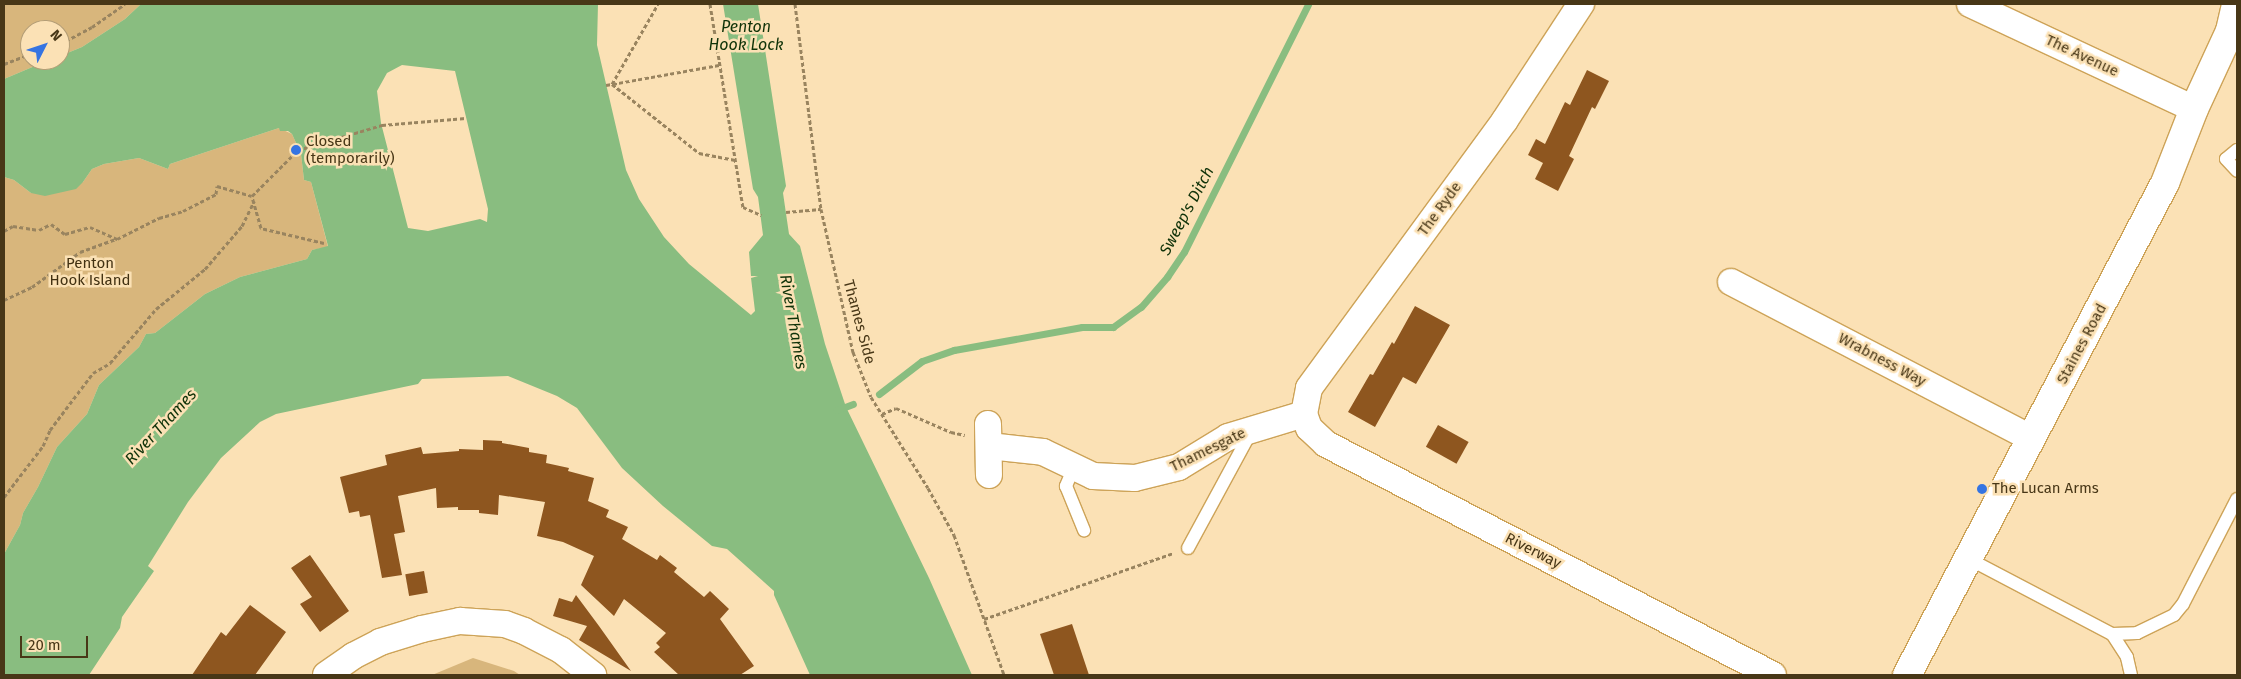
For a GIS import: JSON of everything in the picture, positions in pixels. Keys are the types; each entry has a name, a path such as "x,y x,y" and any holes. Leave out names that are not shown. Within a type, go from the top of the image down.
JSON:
{"main road":[{"name":"Staines Road","path":"1907,675 2165,183 2194,108 2230,31 2236,4"}],"street":[{"name":"The Ryde","path":"1304,414 1309,388 1505,120 1581,4"},
{"name":"The Avenue","path":"1970,4 2194,108"},
{"name":"Wrabness Way","path":"1731,281 2032,439"},
{"name":"Thamesgate","path":"988,435 1043,452 1093,476 1135,478 1179,467 1228,438 1254,428 1304,414"},
{"name":"Riverway","path":"1304,414 1309,428 1326,444 1774,675"},
{"path":"988,435 989,475"},
{"path":"326,675 353,656 380,642 422,629 460,621 504,624 524,631 560,650 593,675"}],"lane":[{"path":"2237,150 2226,159 2237,171"},
{"name":"Thamesgate","path":"1188,548 1254,428"},
{"path":"1074,467 1066,486 1084,530"},
{"path":"1969,559 2112,634 2137,633 2174,616 2183,604 2237,499"},
{"path":"2112,634 2126,657 2131,675"}],"path":[{"path":"70,39 92,27 125,4"},
{"path":"612,84 658,4"},
{"path":"710,4 743,207 761,215"},
{"name":"Thames Side","path":"795,4 821,208 853,352 871,397 928,488 954,535 1004,675"},
{"path":"4,64 20,58"},
{"path":"606,85 719,65"},
{"path":"612,84 699,153 735,160"},
{"path":"252,196 298,150 382,125 466,118"},
{"path":"4,300 32,287 80,252 117,239 159,218 183,212 216,194 218,186 252,196"},
{"path":"252,196 261,228 324,243"},
{"path":"4,497 43,446 50,430 93,373 110,363 156,309 205,269 242,226 254,201"},
{"path":"786,212 821,208"},
{"path":"4,230 12,226 39,230 51,224 65,234 90,227 117,239"},
{"path":"882,414 896,408 951,432 975,437 988,435"},
{"path":"984,619 1188,548"}],"green space":[{"path":"4,4 141,4 125,19 82,47 70,52 70,20 20,20 20,70 25,70 4,79"},
{"name":"Penton Hook Island","path":"279,128 292,134 301,154 304,180 311,182 328,247 312,250 307,259 240,277 205,294 155,333 146,334 139,347 99,385 87,414 57,447 4,554 4,177 14,180 31,193 83,182 92,169 104,164 139,158 168,169 170,164"},
{"path":"473,658 514,671 520,675 432,675"}],"water":[{"path":"141,4 598,4 597,45 626,170 639,199 664,237 689,264 751,315 755,311 751,278 758,276 751,276 749,252 763,235 758,197 753,189 723,4 758,4 786,186 783,193 789,234 800,246 825,344 846,407 929,578 972,675 810,675 774,595 774,591 727,549 712,546 663,506 622,468 577,408 557,396 508,376 422,379 418,384 276,414 260,422 221,458 188,502 148,566 154,571 122,617 120,628 89,675 4,675 4,554 57,447 87,414 99,385 139,347 146,334 155,333 205,294 240,277 307,259 312,250 328,246 311,182 304,180 301,154 292,134 288,131 280,131 279,128 170,164 168,169 139,158 104,164 92,169 76,189 45,196 31,193 14,180 4,177 4,79 25,70 70,70 70,52 82,47 125,19","holes":["402,65 455,71 488,209 487,222 480,219 428,231 408,228 381,123 377,91 387,73"]}],"building":[{"path":"1587,70 1609,81 1595,109 1592,107 1569,156 1574,159 1558,191 1535,179 1543,163 1528,155 1536,139 1545,144 1565,102 1570,105"},
{"path":"1415,306 1450,325 1416,384 1403,377 1375,427 1348,412 1370,374 1373,375 1392,342 1394,344"},
{"path":"1438,425 1469,442 1456,464 1426,447"},
{"path":"483,440 502,441 502,443 529,448 529,452 547,455 546,463 569,468 568,471 594,478 588,501 609,510 606,517 628,527 622,539 657,560 660,555 677,568 674,572 704,597 710,591 729,609 720,619 754,666 740,675 679,675 654,652 660,647 656,643 666,633 624,599 614,616 581,585 594,556 563,542 537,536 545,502 499,495 498,515 479,513 479,510 458,510 458,507 437,508 436,488 398,496 405,532 394,534 402,575 382,578 370,515 360,517 359,511 349,513 340,477 387,465 385,455 421,447 423,454 459,451 459,449 483,450"},
{"path":"310,555 349,611 320,632 300,604 312,597 291,568"},
{"path":"424,571 428,593 409,596 405,574"},
{"path":"576,595 631,671 579,640 587,626 553,616 559,598 572,602"},
{"path":"250,605 286,632 255,675 192,675 221,632 226,636"},
{"path":"1072,624 1089,675 1054,675 1040,634"}],"waterway":[{"name":"Sweep's Ditch","path":"879,394 922,361 954,350 1082,327 1113,327 1141,307 1167,277 1184,252 1308,4"},
{"name":"Sweep's Ditch","path":"837,410 853,404"}],"place":[{"name":"Closed (temporarily)","path":"296,150"},
{"name":"The Lucan Arms","path":"1982,489"}],"water label":[{"name":"Penton Hook Lock","path":"746,36"},
{"name":"River Thames","path":"793,322"},
{"name":"River Thames","path":"161,427"}]}
